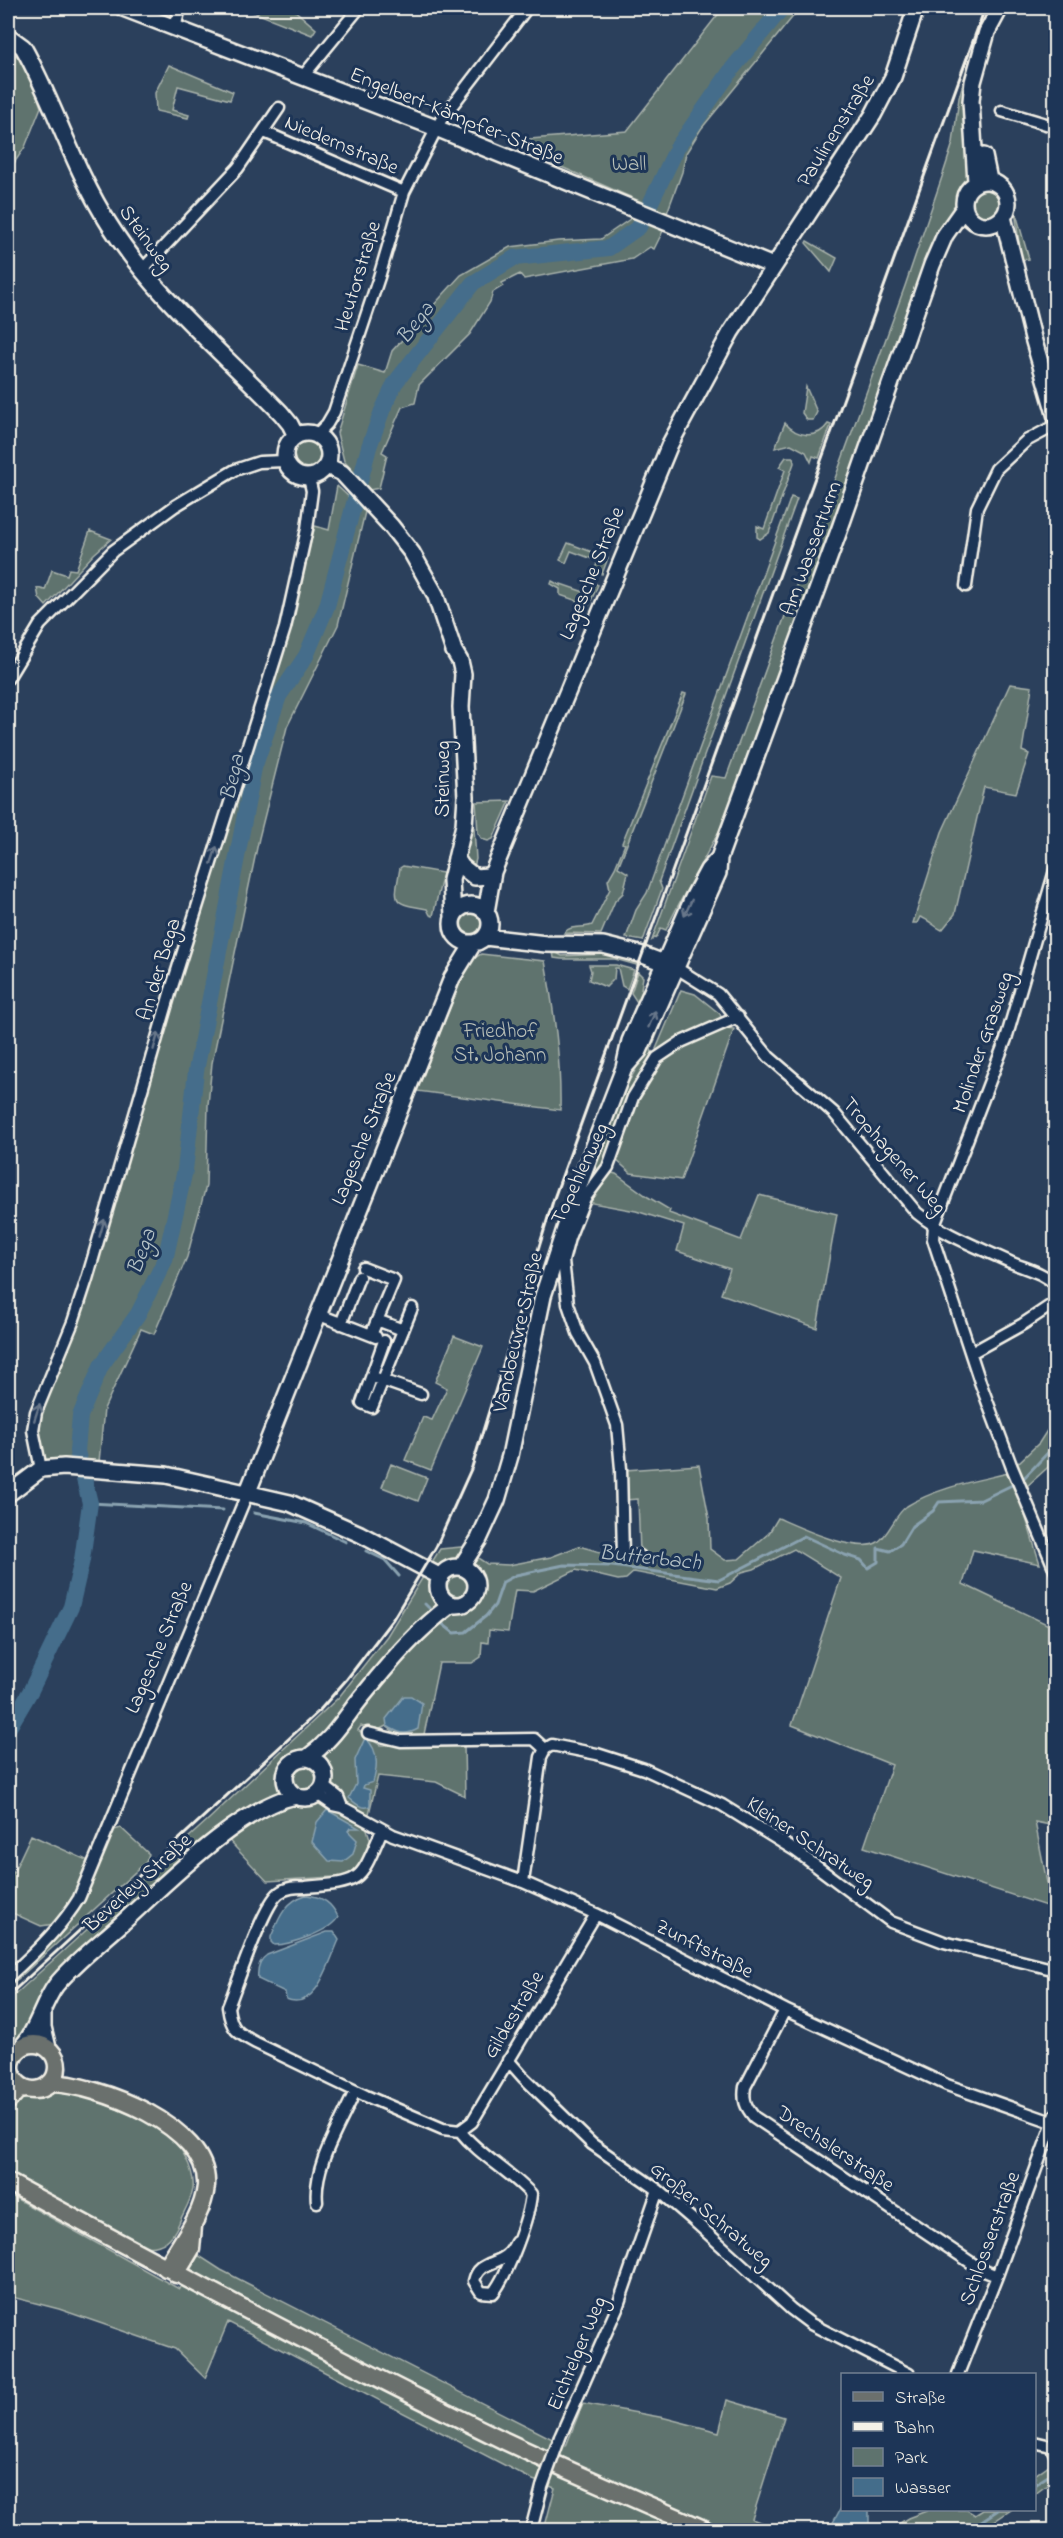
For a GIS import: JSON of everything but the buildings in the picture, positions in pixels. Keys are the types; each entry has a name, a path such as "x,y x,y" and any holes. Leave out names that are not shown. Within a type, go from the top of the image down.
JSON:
{"main road":[{"path":"26,2089 9,2081 11,2060 24,2045 36,2043 48,2048 53,2053 57,2067 86,2087 153,2115 171,2126 192,2145 204,2170 206,2186 193,2225 171,2271"},
{"path":"8,2101 18,2090 39,2090 50,2083 57,2067"},
{"path":"50,2083 86,2087"},
{"path":"8,2182 206,2290 509,2443 706,2530"},
{"path":"193,2225 192,2263 206,2290"},
{"path":"171,2271 191,2249"}],"street":[{"name":"Engelbert-Kämpfer-Straße","path":"123,8 304,75 773,266"},
{"path":"175,28 180,8"},
{"path":"304,75 359,8"},
{"name":"Heutorstraße","path":"316,435 327,424 334,412 379,277 404,192 436,128 527,8"},
{"name":"Paulinenstraße","path":"773,266 873,115 896,68 916,8"},
{"path":"983,181 971,110 973,82 983,42 999,10"},
{"name":"Steinweg","path":"8,36 23,47 86,184 109,225 141,271 281,413 296,436"},
{"name":"Niedernstraße","path":"141,271 238,168 279,108"},
{"path":"1002,111 1056,127"},
{"name":"Niedernstraße","path":"264,132 404,192"},
{"path":"983,181 965,193 966,214 997,236 1015,266"},
{"path":"982,224 1003,217 1007,210 1007,195 1003,188 983,181"},
{"name":"Am Wasserturm","path":"669,964 718,873 719,858 939,250 945,235 964,208"},
{"path":"1003,217 1040,367 1056,417"},
{"name":"Am Wasserturm","path":"939,250 967,226 982,224"},
{"name":"Lagesche Straße","path":"470,904 491,874 670,444 717,355 773,266"},
{"path":"966,586 977,508 996,469 1026,441 1056,425"},
{"path":"304,433 316,435 328,447 327,466 319,474 309,478 296,475 285,461 287,446 296,436 304,433"},
{"path":"8,678 40,625 113,551 175,506 236,470 259,462 285,461"},
{"name":"Steinweg","path":"327,466 342,474 403,540 429,580 442,611 454,651 453,665 457,691 461,699 466,812 454,865 451,895 453,916"},
{"name":"An der Bega","path":"41,1469 33,1430 36,1412 73,1322 87,1279 171,990 276,660 307,530 312,491 309,478"},
{"path":"470,904 460,908 453,916 451,928 457,939 467,944 484,929 470,904 459,892 454,865 462,867 475,877 491,874"},
{"name":"Molinder Grasweg","path":"934,1226 1005,1041 1056,867"},
{"name":"Lagesche Straße","path":"8,1977 35,1952 79,1898 247,1494 452,978 484,929 491,874"},
{"name":"Trophagener Weg","path":"484,929 546,944 603,945 669,964 718,994 769,1057 834,1113 917,1213 934,1226 933,1239 971,1353 1011,1465 1056,1572"},
{"name":"Lagesche Straße","path":"452,978 457,939"},
{"name":"Vandoeuvre Straße","path":"461,1567 479,1539 497,1500 510,1456 543,1296 582,1177 624,1068 639,1051 669,964"},
{"name":"Topehlenweg","path":"640,1556 622,1556 621,1469 617,1425 599,1372 578,1333 568,1304 563,1261 569,1238 585,1198 608,1167 633,1097 657,1058 681,1042 738,1017"},
{"path":"934,1226 1046,1276 1056,1285"},
{"path":"341,1324 361,1272 394,1280 371,1335"},
{"path":"971,1353 1023,1324 1056,1302"},
{"path":"377,1378 412,1308"},
{"path":"317,1314 395,1345"},
{"path":"377,1320 403,1330"},
{"path":"377,1378 384,1341"},
{"path":"377,1378 421,1394"},
{"path":"8,1494 41,1469 64,1467 166,1475 306,1509 360,1534 441,1577"},
{"name":"Vandoeuvre Straße","path":"475,1577 479,1539"},
{"path":"273,1802 285,1781 287,1769 291,1764 307,1758 332,1738 364,1695 424,1625 451,1605 462,1605 472,1599 477,1589 475,1577 469,1571 461,1567 452,1568 441,1577 439,1593 424,1625"},
{"path":"439,1593 451,1605"},
{"name":"Kleiner Schratweg","path":"368,1733 401,1741 534,1739 545,1749 552,1745 605,1756 644,1769 722,1805 796,1851 899,1926 944,1942 1056,1970"},
{"path":"322,1767 332,1738"},
{"path":"523,1882 541,1757 545,1749"},
{"path":"273,1802 296,1796 307,1798 320,1790 326,1777 322,1767 307,1758"},
{"path":"285,1781 296,1796"},
{"name":"Zunftstraße","path":"320,1790 333,1805 342,1807 382,1830 523,1882 596,1914 785,2010 947,2085 1054,2118"},
{"name":"Beverley Straße","path":"24,2045 28,2041 47,1997 61,1979 195,1857 273,1802"},
{"path":"382,1830 365,1869 353,1881 289,1888 277,1894 268,1909 228,2007 230,2022 238,2033 355,2091 443,2129 460,2131 474,2148 514,2177 531,2194 530,2206 501,2283 493,2293 481,2292 474,2281 475,2273 484,2265 507,2255 516,2242"},
{"name":"Gildestraße","path":"460,2131 472,2122 596,1914"},
{"path":"43,2008 43,2027 48,2048"},
{"name":"Drechslerstraße","path":"785,2010 745,2087 743,2099 747,2108 754,2116 982,2270 997,2276"},
{"name":"Großer Schratweg","path":"508,2060 523,2078 592,2145 658,2190 692,2218 791,2309 812,2324 907,2373"},
{"path":"317,2202 316,2191 326,2155 355,2091"},
{"name":"Schlosserstraße","path":"958,2373 997,2276 1054,2118"},
{"name":"Eichtelger Weg","path":"531,2530 542,2487 560,2437 617,2308 658,2190"},
{"path":"1036,2442 1053,2445 1056,2457"}],"green space":[{"path":"243,8 292,8 316,29 312,35"},
{"name":"Wall","path":"723,8 800,8 701,129 686,153 682,172 667,213 511,145 518,140 627,131"},
{"path":"991,8 993,8 982,38 971,181 961,194 958,209 730,809 666,930 661,928 652,940 711,776 726,778 905,286 953,143 959,98 967,68 970,69"},
{"path":"8,52 21,60 26,67 41,107 25,147 8,172"},
{"path":"169,65 233,92 230,100 178,86 172,110 189,115 188,118 156,111 155,93"},
{"path":"984,188 995,192 999,203 995,214 984,218 973,214 969,203 973,192"},
{"path":"1015,210 1029,259 1021,260"},
{"path":"633,217 664,229 654,249 650,247 632,259 524,279 520,274 502,283 503,286 493,292 490,302 470,334 419,385 415,403 402,407 382,452 387,455 379,488 369,490 344,461 337,433 358,365 385,373 392,351 461,275 510,247 601,239"},
{"path":"807,241 837,258 831,272 806,243"},
{"path":"806,387 817,412 813,420 807,420 802,413"},
{"path":"785,423 795,431 807,435 818,433 828,424 831,425 819,458 813,456 811,462 806,452 791,444 775,448"},
{"path":"307,439 318,444 323,455 318,466 307,471 296,466 291,455 296,444"},
{"path":"786,457 793,457 794,463 769,533 760,539 757,537 757,526 764,529 785,470 779,467"},
{"path":"337,486 365,512 338,625 287,727 259,838 212,1063 208,1105 206,1186 187,1257 154,1334 141,1329 104,1409 99,1462 70,1460 46,1463 38,1428 42,1412 101,1241 306,549 309,549 315,526 329,530"},
{"path":"791,497 797,499 659,881 662,889 643,941 626,938 636,910 647,893"},
{"path":"90,531 111,539 46,606 39,598 37,588 45,590 52,570 67,575 69,569 76,570"},
{"path":"568,543 608,558 602,574 594,571 598,561 571,551 566,563 560,560"},
{"path":"552,581 561,586 561,584 587,593 591,582 598,585 589,605 560,595 560,589 551,584"},
{"path":"1010,684 1032,687 1022,751 1029,754 1016,793 984,787 955,914 942,930 920,917 917,923 913,923 942,832"},
{"path":"683,693 686,694 618,867 628,873 623,893 615,901 601,934 564,933 573,928 592,925 610,889 608,880 625,844 622,843"},
{"path":"510,801 493,839 488,841 482,839 478,833 476,802"},
{"path":"474,828 476,859 473,871 465,855 465,849 467,838"},
{"path":"403,866 443,873 433,916 427,909 401,903 398,899 396,895 398,880 400,868"},
{"path":"470,910 480,914 484,924 480,934 470,938 460,934 456,924 460,914"},
{"path":"553,951 562,956 607,954 638,962 637,965 615,959 561,959 554,958"},
{"name":"Friedhof St. Johann","path":"481,954 545,961 556,1035 560,1110 417,1091 468,962"},
{"path":"589,965 616,965 634,970 627,989 622,986 618,968 615,968 614,979 606,987 589,980 591,971"},
{"path":"638,972 643,977 641,989 646,991 626,1031 637,1002 631,993"},
{"path":"681,990 695,994 721,1017 719,1021 658,1053 656,1049"},
{"path":"664,1001 670,1003 651,1049 653,1057 604,1163 582,1198 618,1101 636,1069"},
{"path":"727,1028 734,1029 681,1180 631,1173 615,1159 642,1089 650,1076 658,1065 675,1050"},
{"path":"612,1173 670,1210 669,1213 741,1240 759,1195 837,1214 817,1328 721,1294 730,1269 677,1251 684,1226 636,1211 587,1202"},
{"path":"454,1336 483,1347 431,1470 405,1460 423,1417 432,1420 447,1388 435,1382"},
{"path":"1055,1418 1055,1461 1027,1486 1015,1466 1039,1443"},
{"path":"391,1464 427,1478 418,1501 382,1487"},
{"path":"699,1465 709,1518 710,1549 725,1560 739,1559 769,1533 778,1518 828,1538 857,1545 869,1545 878,1542 903,1509 918,1500 956,1486 1008,1473 1017,1489 1040,1564 973,1550 963,1584 1055,1628 1055,1826 1035,1822 1052,1908 864,1847 892,1765 792,1725 841,1578 794,1549 754,1569 742,1572 730,1583 717,1588 634,1572 626,1579 618,1580 576,1570 533,1591 515,1590 508,1632 489,1630 488,1643 482,1642 481,1657 472,1663 439,1663 423,1739 397,1734 386,1726 375,1732 361,1726 358,1730 380,1745 464,1744 465,1796 436,1782 378,1776 366,1826 372,1845 358,1869 350,1876 267,1881 220,1831 64,1968 43,1991 24,2036 8,2051 8,2001 209,1819 339,1697 387,1636 440,1549 461,1547 487,1564 509,1565 551,1557 579,1546 607,1554 640,1552 638,1499 625,1500 625,1470"},
{"path":"121,1828 149,1854 146,1862 8,1988 8,1982 31,1961 80,1907 114,1830"},
{"path":"31,1835 91,1862 72,1903 54,1924 41,1926 8,1911 8,1884"},
{"path":"69,2090 155,2127 171,2138 186,2158 192,2174 193,2189 176,2229 166,2242 156,2246 144,2246 8,2172 8,2110 17,2099 24,2096"},
{"path":"8,2194 179,2289 198,2255 221,2270 566,2446 583,2403 665,2418 719,2432 727,2400 784,2417 752,2519 781,2530 544,2530 555,2488 533,2480 228,2322 205,2378 175,2349 59,2309 8,2296"},
{"path":"1054,2464 1055,2479 1036,2493 1036,2474"},
{"path":"926,2511 969,2511 975,2515 981,2511 1010,2511 981,2530 889,2530 908,2518"}],"water":[{"path":"404,1696 411,1696 422,1703 418,1729 405,1733 387,1726 386,1719"},
{"path":"365,1738 373,1747 376,1770 373,1782 364,1785 363,1788 370,1790 370,1806 364,1807 349,1798 356,1784 355,1760"},
{"path":"327,1810 359,1828 350,1828 348,1831 357,1840 353,1854 343,1862 329,1861 312,1842 317,1822"},
{"path":"306,1895 325,1901 338,1917 319,1932 290,1943 274,1945 271,1937 284,1911 293,1901"},
{"path":"327,1932 334,1932 339,1940 320,1982 314,1992 306,1998 297,2001 286,1999 285,1992 258,1979 259,1966 267,1955"},
{"path":"841,2508 841,2511 869,2511 869,2530 829,2530"}],"waterway":[{"name":"Bega","path":"8,1729 31,1690 71,1607 82,1560 90,1503 77,1451 80,1416 101,1366 138,1314 165,1260 185,1170 196,1071 254,768 279,696 306,656 327,606 369,447 382,411 395,383 473,283 514,258 609,248 639,227 677,148 732,69 782,8"},
{"name":"Butterbach","path":"1022,1480 1056,1444"},
{"name":"Butterbach","path":"440,1622 454,1633 466,1632 486,1616 495,1605 503,1582 516,1575 564,1565 612,1566 719,1580 804,1536 861,1560 868,1568 878,1562 878,1548 890,1551 901,1544 912,1526 933,1511 939,1502 981,1500 1012,1485"},
{"path":"90,1503 223,1510"},
{"path":"254,1513 306,1523 346,1542"},
{"path":"366,1551 385,1560 399,1576"},
{"path":"425,1604 429,1608"},
{"path":"1036,2484 1056,2471"},
{"path":"968,2530 996,2511"}],"railway":[{"path":"8,1996 319,1711 393,1619 436,1547 472,1467 553,1201 985,8"}]}
